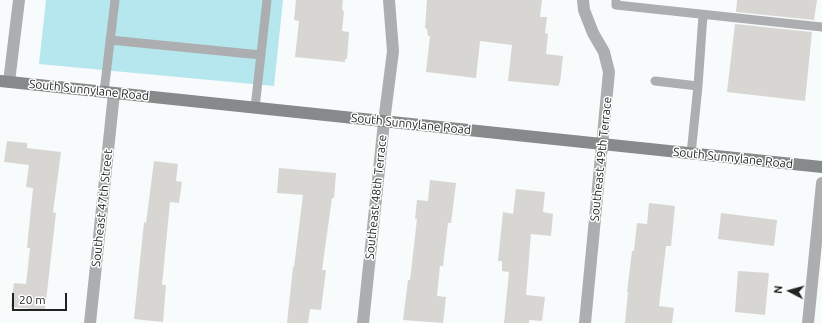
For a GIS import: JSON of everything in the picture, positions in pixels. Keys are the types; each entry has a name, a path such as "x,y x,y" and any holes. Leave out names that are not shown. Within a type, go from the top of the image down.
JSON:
{"main road":[{"name":"South Sunnylane Road","path":"4,81 822,168"}],"street":[{"path":"4,81 19,0"},
{"name":"Southeast 48th Terrace","path":"363,323 384,122 393,52 389,0"},
{"name":"Southeast 49th Terrace","path":"583,0 584,10 593,33 604,52 609,72 585,323"},
{"name":"Southeast 47th Street","path":"90,323 109,92"},
{"path":"808,323 822,183"}],"lane":[{"path":"109,92 110,40 115,0"},
{"path":"255,108 267,0"},
{"path":"616,0 616,5 822,27"},
{"path":"691,154 703,15"},
{"path":"110,40 261,56"},
{"path":"655,81 698,86"}],"shaded area":[{"path":"46,0 283,0 274,86 39,64"}],"building":[{"path":"296,0 343,0 342,10 344,11 342,31 349,32 347,59 345,59 345,62 295,57 299,21 294,20"},
{"path":"427,0 542,0 540,17 547,17 545,33 548,34 546,54 563,56 559,86 508,81 512,45 480,41 476,78 426,72 430,36 428,36 427,29 425,28"},
{"path":"737,0 817,0 814,20 736,12"},
{"path":"735,24 812,32 805,101 727,92"},
{"path":"7,141 27,143 27,148 61,152 53,212 56,213 45,310 11,307 14,283 26,284 30,248 27,248 33,188 26,187 29,165 4,162"},
{"path":"154,161 178,164 176,181 182,182 179,203 170,202 162,285 166,285 163,322 134,319 144,222 146,223"},
{"path":"279,168 336,173 334,198 332,198 322,270 326,270 321,310 310,309 308,323 287,323 303,195 277,193"},
{"path":"430,180 456,183 451,223 448,223 443,266 440,266 437,296 446,297 443,323 403,320 408,280 410,280 417,219 415,219 417,200 428,201"},
{"path":"516,189 545,192 543,212 553,214 551,236 531,234 526,295 545,297 542,321 529,320 529,323 504,323 509,272 502,271 502,261 498,261 503,212 513,214"},
{"path":"649,203 675,206 671,246 666,246 659,306 674,308 672,323 625,323 627,292 637,223 647,224"},
{"path":"721,213 777,220 774,246 718,239"},
{"path":"738,271 769,273 765,315 735,312"}]}
